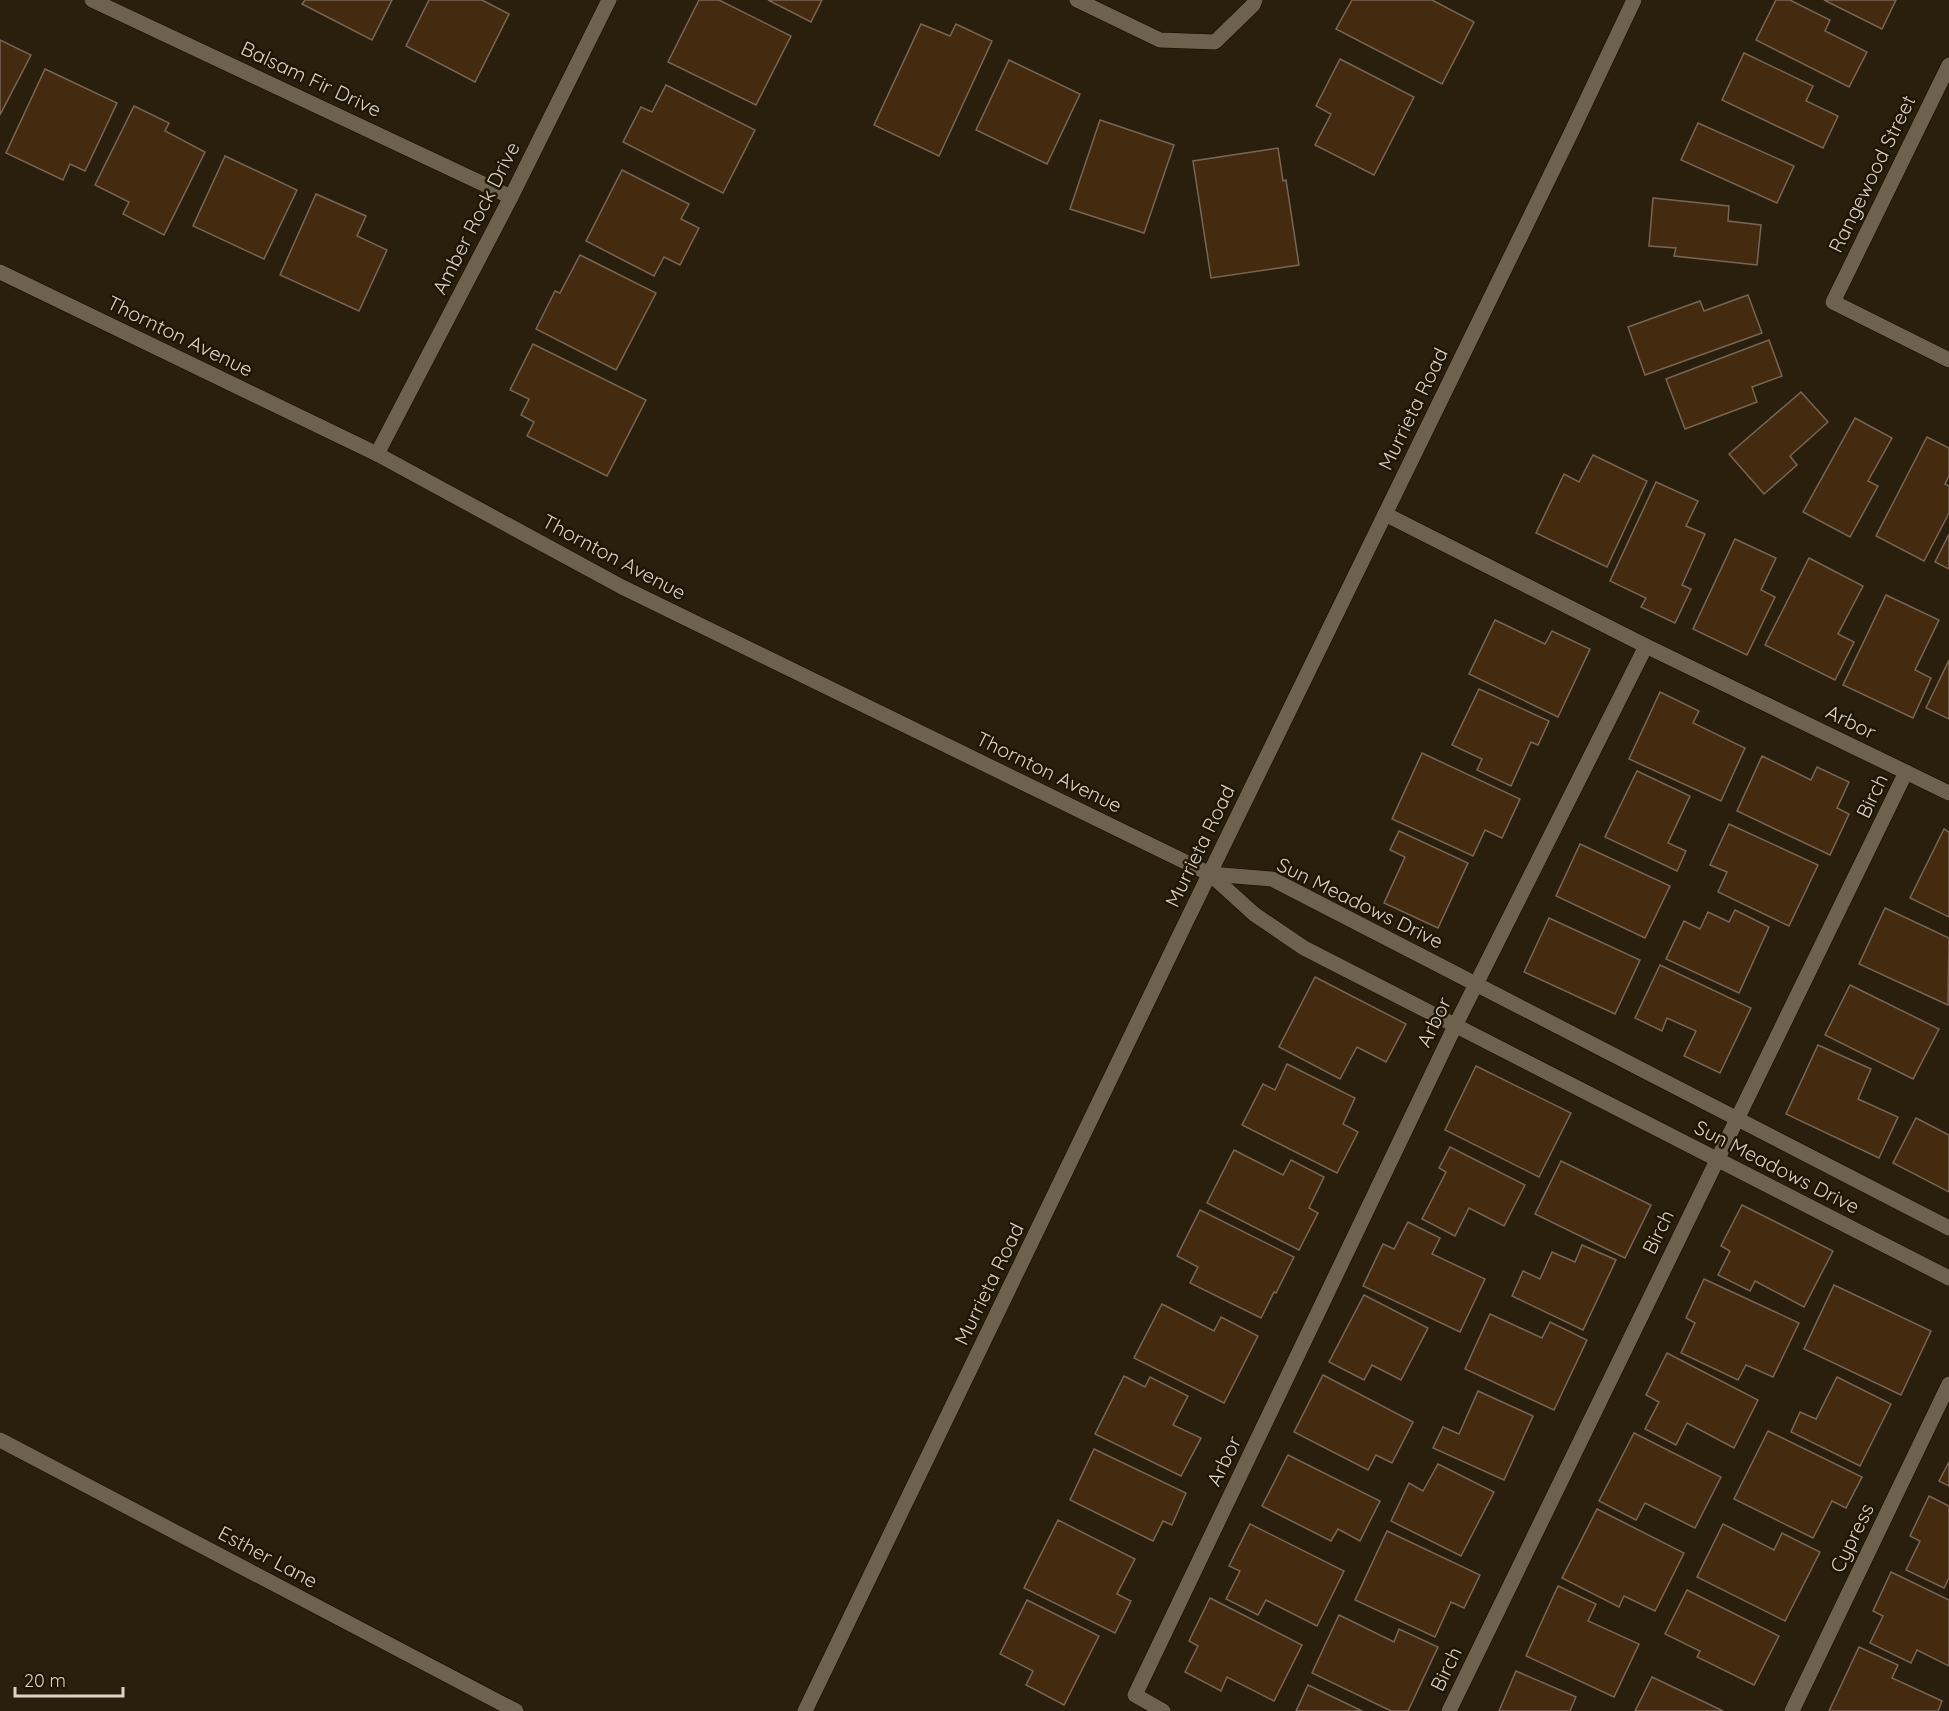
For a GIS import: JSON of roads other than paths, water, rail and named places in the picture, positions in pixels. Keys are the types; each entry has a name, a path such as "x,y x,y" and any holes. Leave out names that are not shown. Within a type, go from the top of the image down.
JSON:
{"street":[{"name":"Balsam Fir Drive","path":"92,0 511,197"},
{"name":"Amber Rock Drive","path":"377,454 511,197 609,0"},
{"path":"1077,0 1160,40 1215,42 1253,5 1255,0"},
{"name":"Murrieta Road","path":"805,1711 1634,0"},
{"name":"Rangewood Street","path":"1949,65 1833,302 1949,360"},
{"name":"Thornton Avenue","path":"0,272 377,454 622,587 1210,874"},
{"path":"1385,514 1646,646"},
{"name":"Arbor","path":"1163,1711 1135,1695 1455,1026 1646,646 1949,793"},
{"name":"Birch","path":"1449,1711 1906,772"},
{"name":"Sun Meadows Drive","path":"1210,874 1272,879 1949,1228"},
{"name":"Sun Meadows Drive","path":"1210,874 1254,914 1304,948 1949,1278"},
{"name":"Cypress","path":"1792,1711 1949,1384"},
{"name":"Esther Lane","path":"0,1440 516,1711"}]}
